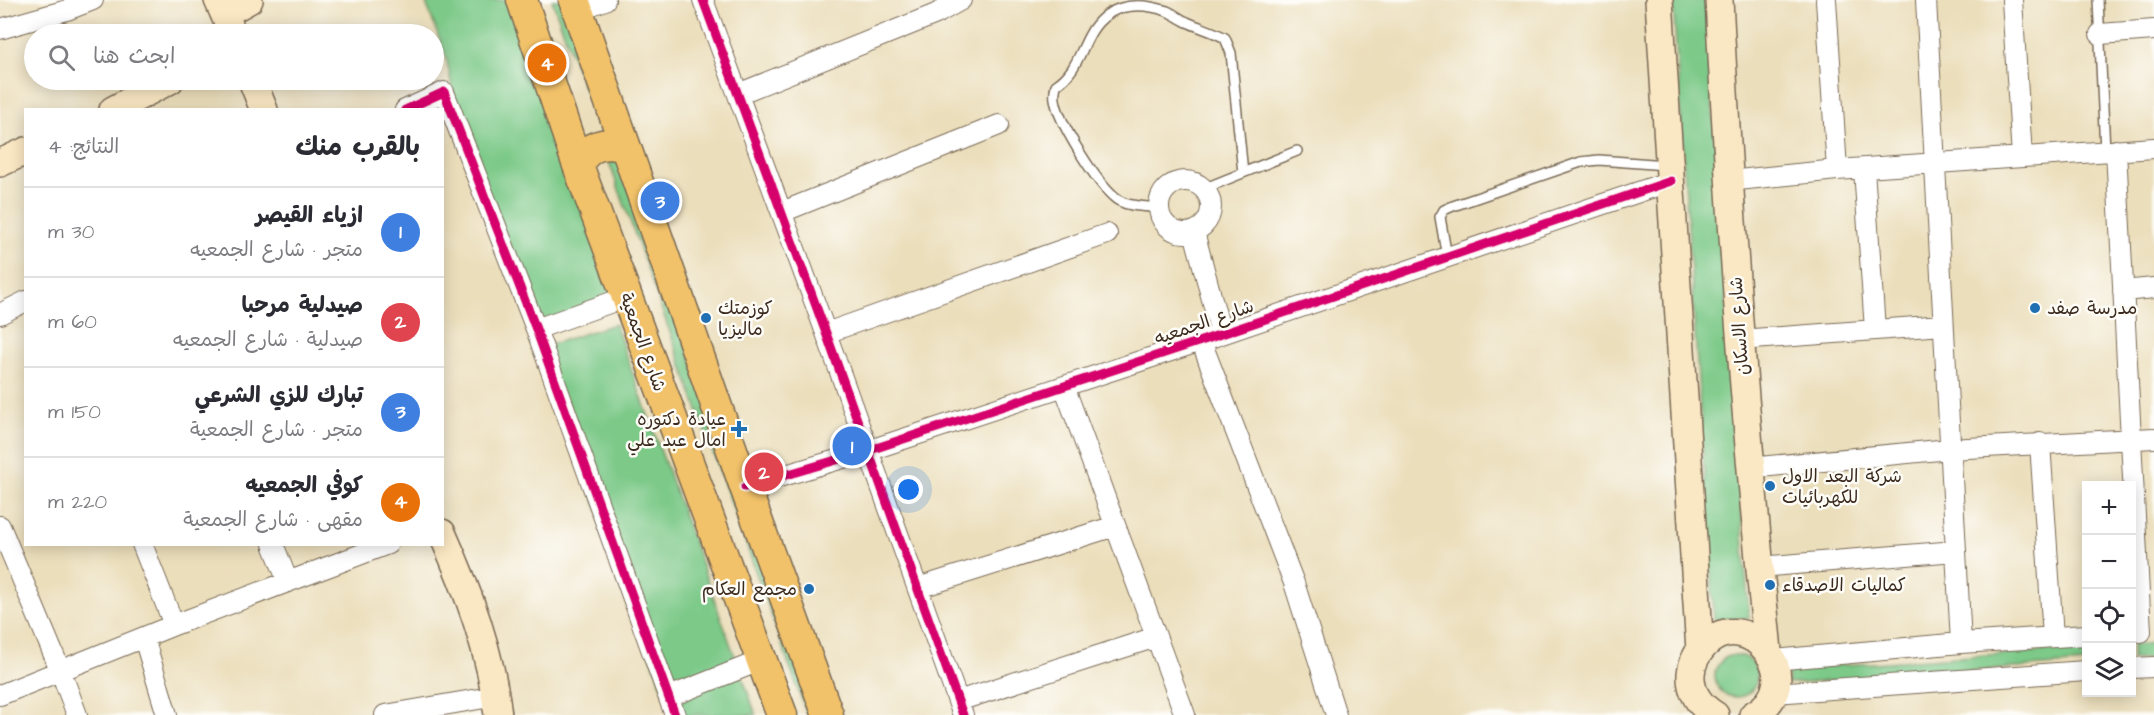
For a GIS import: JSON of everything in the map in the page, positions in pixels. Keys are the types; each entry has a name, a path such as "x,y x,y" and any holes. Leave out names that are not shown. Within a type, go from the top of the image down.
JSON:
{"main road":[{"path":"225,16 249,0"},
{"name":"شارع الجمعية","path":"522,0 578,165 782,715"},
{"path":"1659,0 1700,651"},
{"name":"شارع الاسكان","path":"1719,0 1728,181 1749,468 1759,567 1776,682 1762,709"},
{"path":"576,5 745,487 828,715"},
{"path":"117,108 151,90"},
{"path":"256,90 263,108"},
{"path":"557,103 575,109 584,108 600,98 605,91"},
{"path":"578,165 582,156 597,145 616,144 625,147"},
{"path":"0,163 24,152"},
{"path":"444,538 474,610 497,706"},
{"path":"1715,715 1700,703 1691,682 1694,660 1708,642 1717,637 1739,634 1760,642 1771,655"}],"street":[{"path":"0,29 93,0"},
{"path":"576,5 605,0"},
{"path":"703,0 826,333 960,708 1156,637"},
{"path":"738,94 936,14 961,0"},
{"path":"1826,0 1837,170"},
{"path":"1926,0 1960,643"},
{"path":"2012,0 2022,157"},
{"path":"2100,34 2154,30"},
{"path":"410,108 444,93 536,329 672,706 762,660"},
{"path":"782,213 999,125"},
{"path":"1728,181 1837,170 2154,148"},
{"path":"2110,151 2123,291 2142,632"},
{"path":"1864,168 1875,330"},
{"name":"شارع الجمعيه","path":"745,487 867,451 1201,341 1447,257 1671,174"},
{"path":"1176,183 1193,183 1203,189 1210,201 1211,210 1204,225 1194,232 1181,233 1173,231 1161,219 1159,208 1163,194 1168,187 1176,183"},
{"path":"1194,232 1221,333"},
{"path":"826,333 1107,234"},
{"path":"2123,291 2154,288"},
{"path":"536,329 626,297"},
{"path":"0,314 24,302"},
{"path":"1740,340 1943,325"},
{"path":"1201,341 1294,583 1336,715"},
{"path":"1064,386 1185,715"},
{"path":"1749,468 1950,449 2154,438"},
{"path":"2040,443 2053,637"},
{"path":"0,526 77,715"},
{"path":"918,588 1115,526"},
{"path":"143,546 174,625"},
{"path":"274,546 288,582"},
{"path":"0,695 174,625 383,546"},
{"path":"1759,567 1956,551"},
{"path":"1771,655 2082,635"},
{"path":"144,638 167,715"},
{"path":"2136,668 2154,667"},
{"path":"1762,709 2082,672"},
{"path":"385,715 497,706"}],"lane":[{"path":"2098,0 2110,151"},
{"path":"1159,208 1125,204 1115,198 1089,166 1058,113 1054,97 1056,85 1065,80 1073,69 1090,34 1116,4 1166,10 1226,38 1231,53 1243,173"},
{"path":"1203,189 1297,151"},
{"path":"1447,257 1440,217 1444,210 1453,206 1581,162 1599,160 1671,174"}],"green space":[{"path":"425,0 515,0 620,293 533,330 454,98 444,52 444,24 434,24"},
{"path":"552,0 567,0 599,92 592,96 585,92"},
{"path":"1673,0 1705,0 1749,618 1714,620"},
{"path":"616,152 820,715 807,715 609,162 611,154"},
{"path":"615,324 756,715 672,715 539,348"},
{"path":"2154,643 2154,658 2136,660 2136,645"},
{"path":"2082,648 2082,663 1788,684 1787,669"},
{"path":"1736,655 1751,661 1757,676 1751,691 1736,697 1721,691 1715,676 1721,661"}],"cycle path":[{"path":"703,0 963,715"},
{"path":"409,108 444,92 536,329 675,715"},
{"path":"745,487 867,451 1201,341 1671,181"}],"place":[{"name":"كوفي الجمعيه","path":"547,63"},
{"name":"تبارك للزي الشرعي","path":"660,201"},
{"name":"مدرسة صفد","path":"2035,308"},
{"name":"كوزمتك ماليزيا","path":"706,318"},
{"name":"عيادة دكتوره امال عبد علي","path":"739,429"},
{"name":"ازياء القيصر","path":"852,446"},
{"name":"صيدلية مرحبا","path":"764,472"},
{"name":"شركة البعد الاول للكهربائيات","path":"1770,486"},
{"name":"كماليات الاصدقاء","path":"1770,585"},
{"name":"مجمع العكام","path":"809,589"}]}
